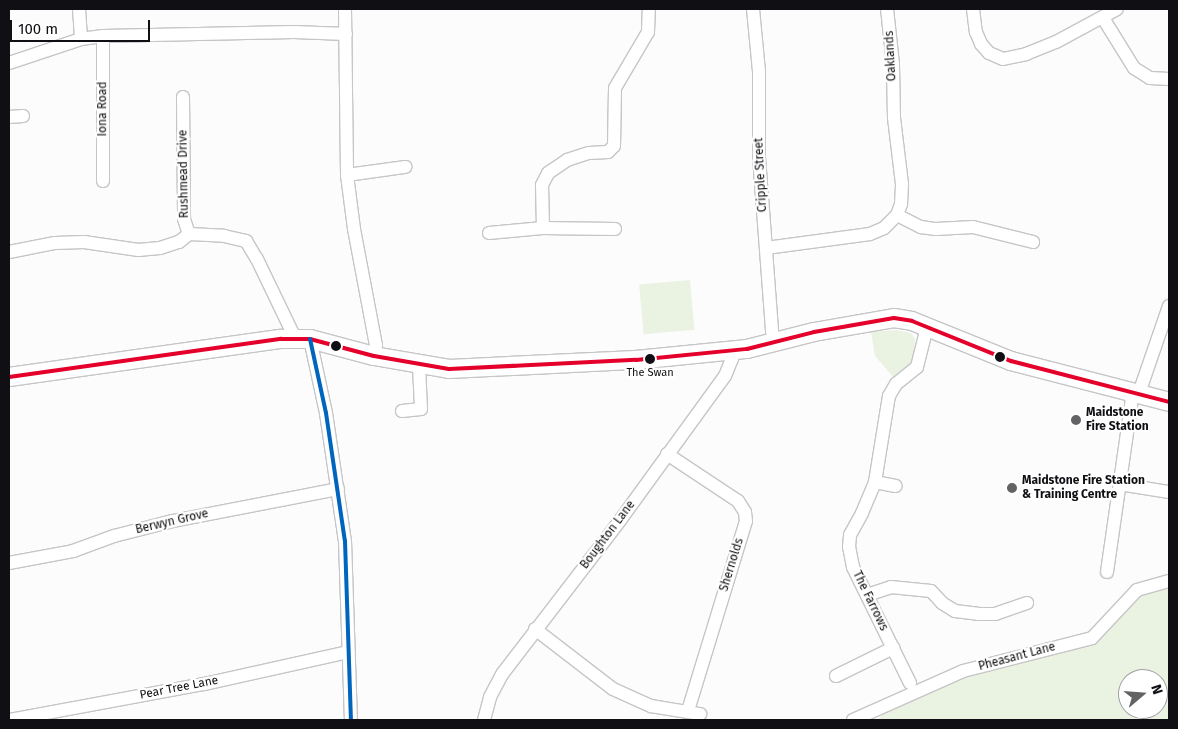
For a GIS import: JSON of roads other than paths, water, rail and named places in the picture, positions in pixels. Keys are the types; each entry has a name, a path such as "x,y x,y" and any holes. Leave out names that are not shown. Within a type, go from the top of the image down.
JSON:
{"highway":[{"path":"9,377 236,343 302,339 374,356 449,369 636,360 733,351 875,320 894,318 927,327 1010,361 1169,402"}],"street":[{"path":"79,9 81,39"},
{"path":"345,9 347,175 354,229 376,345 374,356"},
{"path":"543,228 542,185 548,173 567,160 589,153 608,152 614,146 616,88 648,32 649,9"},
{"name":"Cripple Street","path":"753,9 758,38 759,157 773,342"},
{"path":"973,9 976,32 981,44 989,53 1003,59 1043,48 1117,9"},
{"name":"Oaklands","path":"885,18 893,64 892,141 902,195 897,215"},
{"path":"1103,18 1134,68 1150,78 1169,80"},
{"path":"9,63 81,39 103,36 294,32 346,34"},
{"name":"Iona Road","path":"103,36 103,181"},
{"name":"Rushmead Drive","path":"182,97 184,219 190,234 224,236 246,241 302,339"},
{"path":"9,116 23,116"},
{"path":"347,175 405,167"},
{"path":"766,248 870,234 884,228 897,215 921,228 973,228 1013,242 1033,242"},
{"path":"489,233 543,228 615,229"},
{"path":"9,252 55,243 84,242 138,250 160,248 178,242 190,234"},
{"path":"1107,572 1119,484 1136,392 1169,306"},
{"name":"The Farrows","path":"910,683 853,567 849,547 850,535 875,482 889,396 896,384 916,368 927,327"},
{"path":"302,339 326,414 345,541 351,720"},
{"name":"Boughton Lane","path":"484,720 496,684 535,629 593,556 725,376 733,351"},
{"path":"402,410 421,409 419,365"},
{"name":"Shernolds","path":"535,629 613,689 651,706 673,711 694,712 746,521 745,512 738,501 667,454"},
{"path":"875,482 896,486"},
{"path":"1119,484 1169,492"},
{"name":"Berwyn Grove","path":"9,563 73,551 114,536 173,521 338,489"},
{"name":"Pheasant Lane","path":"853,720 963,671 1092,638 1137,590 1169,581"},
{"path":"867,595 891,587 931,591 942,603 955,611 978,614 995,614 1027,602"},
{"path":"836,676 893,648"},
{"name":"Pear Tree Lane","path":"9,720 72,715 348,652"}],"place":[{"name":"The Swan","path":"650,359"},
{"name":"Maidstone Fire Station","path":"1076,420"},
{"name":"Maidstone Fire Station & Training Centre","path":"1012,488"}]}
